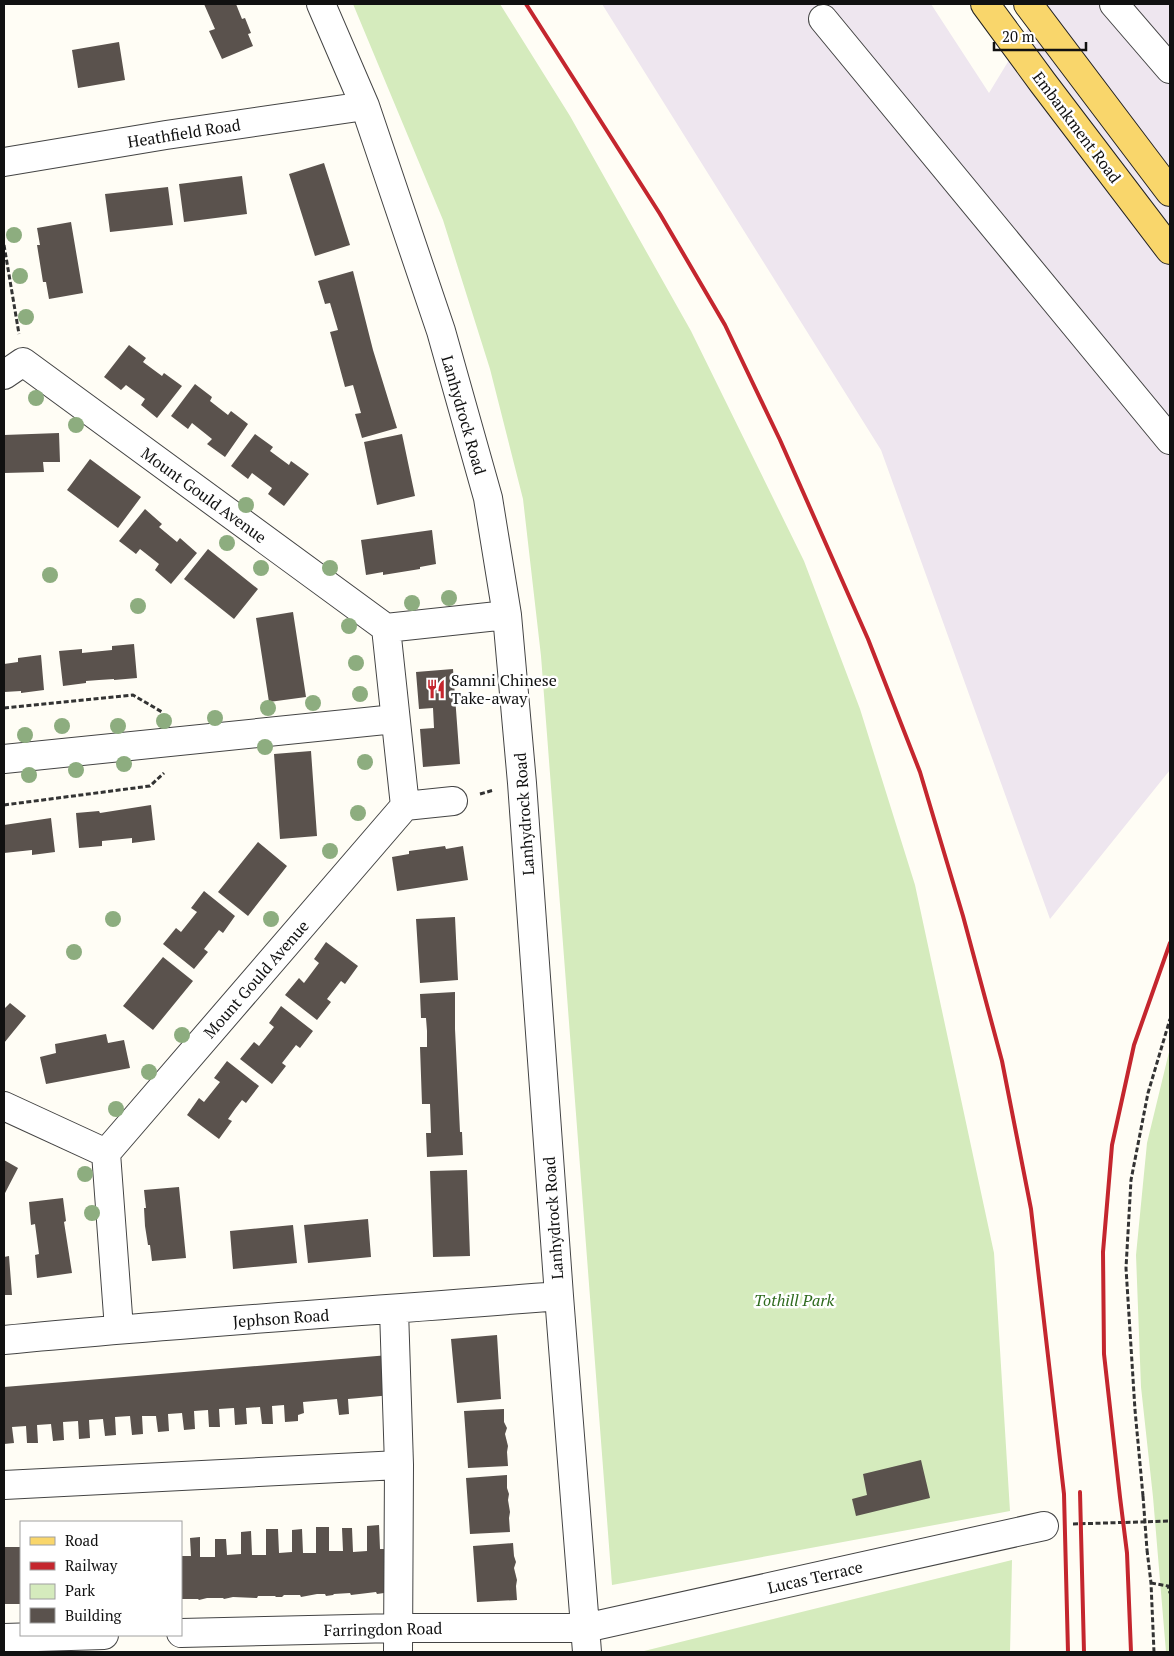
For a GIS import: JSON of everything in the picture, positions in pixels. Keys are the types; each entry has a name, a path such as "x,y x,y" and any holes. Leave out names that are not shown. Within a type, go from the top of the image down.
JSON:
{"main road":[{"name":"Embankment Road","path":"985,4 1170,250"},
{"path":"1028,4 1170,192"}],"street":[{"name":"Lanhydrock Road","path":"321,4 365,106 441,331 488,498 507,615 522,783 586,1640"},
{"path":"1114,4 1170,69"},
{"path":"823,19 1170,440"},
{"name":"Heathfield Road","path":"4,162 166,135 365,106"},
{"name":"Mount Gould Avenue","path":"14,368 386,628"},
{"path":"453,801 404,806 386,628 507,615"},
{"path":"4,759 395,719"},
{"name":"Mount Gould Avenue","path":"106,1153 404,806"},
{"path":"4,1106 106,1153 119,1329"},
{"name":"Jephson Road","path":"4,1340 119,1329 394,1310 559,1296"},
{"path":"394,1310 400,1465 397,1640"},
{"path":"4,1485 400,1465"},
{"name":"Lucas Terrace","path":"586,1640 1057,1525"},
{"name":"Farringdon Road","path":"182,1633 397,1640 586,1640"},
{"path":"4,1638 71,1636"}],"path":[{"path":"4,245 14,368"},
{"path":"453,801 522,783"},
{"path":"1154,1652 1151,1583 1135,1410 1126,1268 1131,1180 1148,1093 1170,1019"},
{"path":"1057,1525 1170,1521"},
{"path":"1151,1583 1168,1586 1170,1593"}],"shaded area":[{"path":"602,4 931,4 989,93 1043,4 1170,4 1170,770 1050,919 881,450"}],"green space":[{"name":"Tothill Park","path":"353,4 500,4 570,116 691,331 804,561 860,709 915,885 994,1253 1010,1511 612,1585 541,656 523,499 490,369 443,220"},
{"path":"1170,1048 1170,1652 1166,1652 1153,1497 1141,1387 1136,1255 1147,1143"},
{"path":"1012,1560 1010,1652 640,1652"}],"building":[{"path":"204,4 236,4 242,19 245,18 251,33 248,34 253,46 222,59 209,31 215,29"},
{"path":"119,42 125,80 78,88 72,50"},
{"path":"324,163 350,245 315,256 289,174"},
{"path":"242,176 247,214 184,222 179,184"},
{"path":"168,187 173,225 110,232 105,194"},
{"path":"71,222 83,293 49,299 46,282 43,282 37,245 40,245 37,228"},
{"path":"353,271 373,350 397,428 362,438 355,414 361,413 353,385 345,387 330,332 338,330 330,303 325,304 318,281"},
{"path":"129,345 146,358 143,362 162,376 164,373 182,386 157,418 141,405 145,399 126,385 121,390 104,377"},
{"path":"195,384 212,397 210,401 228,415 231,411 248,424 225,457 207,444 212,439 192,423 188,429 171,416"},
{"path":"59,433 60,462 43,462 44,472 4,473 4,435"},
{"path":"255,434 273,447 270,451 289,465 291,461 309,474 284,506 268,494 272,488 252,473 248,479 231,466"},
{"path":"402,434 415,496 377,505 364,442"},
{"path":"90,459 141,497 118,528 67,490"},
{"path":"145,509 162,524 159,527 177,542 180,538 197,553 171,584 155,570 159,564 140,549 136,554 119,541"},
{"path":"432,530 436,564 420,567 420,569 383,575 383,572 366,575 361,540"},
{"path":"208,549 258,589 234,619 184,579"},
{"path":"293,612 306,697 269,702 256,618"},
{"path":"134,644 137,678 86,681 86,683 63,686 59,651 82,649 82,653 112,650 112,646"},
{"path":"41,655 44,690 21,693 21,691 4,692 4,664 18,662 18,658"},
{"path":"453,669 460,764 423,767 420,729 434,728 433,708 419,709 416,672"},
{"path":"311,751 317,836 280,839 274,754"},
{"path":"151,805 155,840 132,843 132,838 102,841 102,846 79,848 76,813 99,811 100,813"},
{"path":"51,818 55,852 32,855 32,850 4,853 4,825"},
{"path":"258,842 287,866 248,916 218,892"},
{"path":"445,846 446,849 463,846 468,880 397,891 392,857 409,854 409,851"},
{"path":"204,891 235,916 223,933 219,930 204,949 208,952 194,969 163,944 176,928 181,932 197,912 191,908"},
{"path":"455,917 458,980 420,983 416,919"},
{"path":"326,942 358,966 345,984 341,981 327,999 331,1002 317,1020 285,995 299,978 304,983 319,963 314,959"},
{"path":"163,957 193,981 153,1030 123,1006"},
{"path":"455,992 460,1132 462,1132 463,1155 427,1157 426,1133 431,1133 430,1104 422,1104 420,1047 427,1047 427,1031 426,1018 421,1018 420,994"},
{"path":"10,1003 26,1016 4,1043 4,1007"},
{"path":"281,1006 313,1031 300,1048 296,1045 282,1063 286,1066 272,1084 240,1059 254,1042 259,1046 274,1027 269,1023"},
{"path":"106,1034 108,1043 124,1040 130,1068 46,1084 40,1057 56,1053 55,1044"},
{"path":"227,1061 259,1086 246,1103 242,1100 235,1109 228,1119 232,1121 219,1139 187,1115 199,1098 204,1102 220,1082 214,1078"},
{"path":"4,1160 18,1168 4,1195"},
{"path":"467,1170 470,1256 433,1257 430,1171"},
{"path":"179,1187 186,1258 152,1261 145,1226 144,1190"},
{"path":"63,1198 66,1221 64,1222 72,1273 37,1278 35,1255 39,1254 35,1224 31,1225 29,1202"},
{"path":"368,1219 371,1257 308,1263 304,1225"},
{"path":"293,1225 297,1263 233,1269 230,1231"},
{"path":"9,1256 12,1295 4,1295 4,1257"},
{"path":"497,1335 501,1399 457,1403 451,1339"},
{"path":"389,1355 392,1395 348,1399 349,1414 339,1415 337,1399 303,1402 304,1413 298,1415 298,1421 285,1422 284,1405 272,1406 273,1424 262,1424 260,1407 246,1408 247,1424 235,1425 234,1408 219,1409 220,1427 209,1427 208,1410 194,1411 195,1429 184,1430 182,1413 168,1414 169,1431 158,1432 156,1416 142,1416 143,1434 132,1435 130,1416 115,1417 116,1435 105,1436 103,1419 89,1420 90,1438 79,1439 78,1421 63,1422 64,1440 53,1441 51,1424 37,1425 38,1443 27,1443 26,1426 12,1427 14,1443 4,1444 4,1387"},
{"path":"504,1409 504,1422 507,1428 505,1434 508,1446 508,1466 468,1468 464,1411"},
{"path":"921,1460 930,1498 856,1516 852,1499 867,1495 863,1474"},
{"path":"507,1475 510,1532 470,1534 466,1478"},
{"path":"379,1525 380,1549 393,1549 384,1593 351,1595 350,1593 326,1596 325,1594 317,1594 301,1597 300,1595 284,1595 282,1597 258,1596 257,1598 182,1599 182,1556 191,1556 190,1538 200,1537 200,1557 215,1557 215,1539 226,1539 227,1555 241,1554 241,1532 251,1531 252,1555 266,1555 266,1529 278,1529 279,1553 292,1552 292,1530 302,1529 303,1553 316,1553 316,1527 329,1527 329,1551 343,1551 342,1528 352,1528 353,1552 367,1551 367,1526"},
{"path":"513,1543 516,1562 514,1568 517,1580 517,1600 477,1602 473,1546"},
{"path":"4,1547 20,1547 20,1604 4,1604"}],"railway":[{"path":"526,4 660,214 725,325 780,440 868,639 920,772 963,916 1002,1061 1031,1209 1064,1494 1068,1652"},
{"path":"1131,1652 1127,1553 1104,1354 1103,1252 1112,1145 1134,1045 1170,943"},
{"path":"1080,1492 1084,1652"}],"place":[{"name":"Samni Chinese Take-away","path":"436,689"}]}
